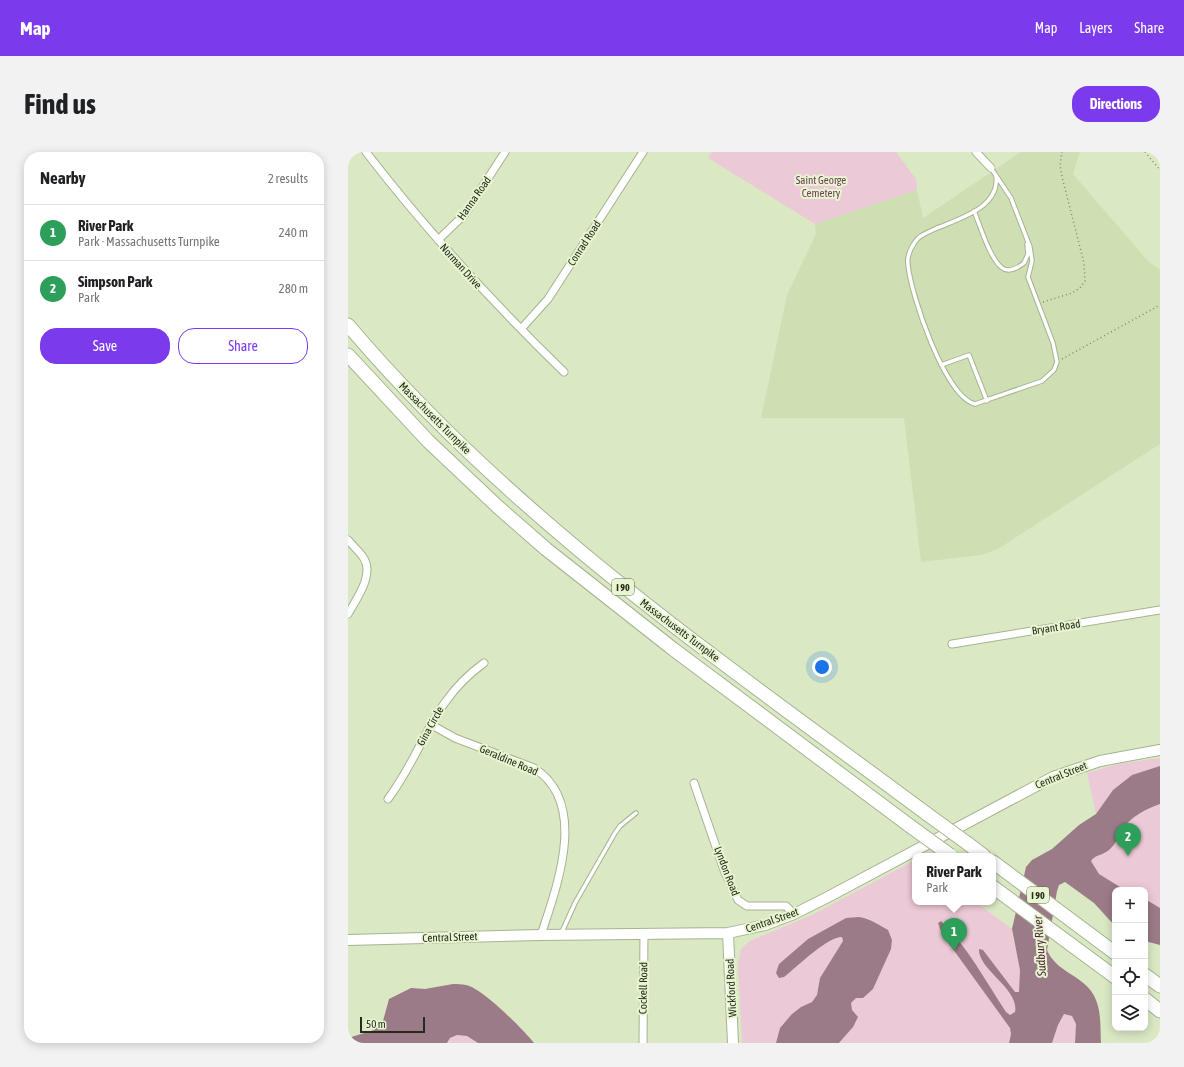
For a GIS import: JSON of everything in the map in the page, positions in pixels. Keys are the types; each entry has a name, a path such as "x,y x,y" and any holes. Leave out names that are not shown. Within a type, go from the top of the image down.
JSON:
{"highway":[{"name":"Massachusetts Turnpike","path":"348,325 397,379 464,448 511,492 579,551 634,595 980,853"},
{"name":"Massachusetts Turnpike","path":"348,355 428,441 498,507 546,549 647,630 946,853"},
{"name":"I 90","path":"996,864 1112,951"},
{"name":"I 90","path":"997,890 1112,975"},
{"path":"1148,977 1160,986"},
{"path":"1148,1002 1160,1011"}],"main road":[{"name":"Central Street","path":"348,940 560,934 728,933 751,929 794,914 1053,777 1100,761 1160,750"},
{"name":"Wickford Road","path":"728,933 733,1043"}],"street":[{"name":"Norman Drive","path":"366,152 438,240 481,289 564,372"},
{"name":"Hanna Road","path":"438,240 465,214 505,152"},
{"name":"Conrad Road","path":"521,329 548,299 643,152"},
{"path":"976,152 991,168"},
{"path":"348,540 364,558 367,570 366,580 348,614"},
{"name":"Bryant Road","path":"952,644 1160,610"},
{"name":"Gina Circle","path":"388,799 400,783 430,724 444,701 460,683 484,662"},
{"name":"Geraldine Road","path":"430,724 455,738 512,758 534,768 546,776 561,800 565,820 559,881 541,935"},
{"name":"Lyndon Road","path":"694,783 724,870 738,900 747,906 753,907 780,904 786,906 794,914"},
{"name":"Cockell Road","path":"643,1043 644,933"}],"lane":[{"path":"991,168 1012,198 1026,236 1032,261 1028,277 1053,343 1057,362 1054,370 1042,381 975,404 966,401 934,354 909,272 908,256 916,240 921,236 974,211 990,200 995,192 996,176"},
{"path":"974,211 996,262 1006,270 1017,268 1027,259 1026,236"},
{"path":"941,365 969,355 987,401"},
{"path":"560,934 575,903 615,833 624,822 636,813"}],"path":[{"path":"1038,303 1072,293 1080,288 1085,281 1084,263 1062,177 1060,165 1062,152"},
{"path":"1145,152 1160,170"},
{"path":"1057,362 1160,305"}],"shaded area":[{"path":"1021,152 1080,152 1073,174 1148,261 1160,270 1160,444 998,549 981,555 921,562 904,418 761,418 787,295 816,234 815,224 917,190 923,218"}],"green space":[{"name":"Saint George Cemetery","path":"712,152 896,152 916,179 917,190 815,224 708,158"},
{"path":"1160,758 1160,766 1132,775 1113,790 1096,814 1087,773 1118,764"},
{"path":"1160,804 1160,908 1148,901 1148,887 1120,887 1099,874 1091,861 1109,850 1116,842 1126,825 1134,817 1149,808"},
{"path":"912,862 912,905 979,905 1012,929 1020,969 1020,988 1009,1043 839,1043 853,1027 851,1003 856,998 873,989 891,949 881,926 876,925 868,918 846,918 808,939 779,964 784,977 820,947 828,942 842,937 843,941 820,978 817,995 812,1002 801,1007 780,1028 776,1043 742,1043 738,964 741,949 750,941 814,914"},
{"path":"1064,1014 1072,1016 1076,1024 1075,1043 1052,1043 1058,1025"},
{"path":"457,1035 467,1036 478,1043 447,1043 450,1038"}],"water":[{"name":"Sudbury River","path":"1160,766 1160,804 1134,817 1122,830 1111,848 1091,861 1099,874 1120,887 1112,887 1112,923 1094,903 1065,882 1059,885 1057,891 1047,950 1056,963 1082,982 1093,994 1099,1012 1101,1043 1075,1043 1076,1024 1072,1016 1064,1014 1058,1025 1052,1043 1009,1043 1011,1034 1010,1028 942,934 938,923 941,921 960,942 1006,1012 1010,1015 1015,1012 1015,1004 1011,995 980,957 979,949 983,950 1015,992 1019,992 1020,970 1012,929 1026,867 1032,860 1052,849 1079,825 1096,814 1113,790 1132,775"},
{"path":"1148,901 1160,908 1160,945 1148,942"},
{"path":"859,917 870,920 888,930 892,940 891,949 873,989 863,998 856,998 851,1003 852,1010 858,1017 853,1027 839,1043 776,1043 780,1028 792,1014 801,1007 812,1002 817,995 820,978 843,941 842,937 836,938 820,947 784,977 779,978 776,973 779,964 808,939 846,918"},
{"path":"453,984 466,985 482,993 512,1019 534,1043 478,1043 467,1036 457,1035 450,1038 447,1043 348,1043 348,1038 374,1030 383,1021 389,999 411,988 425,989"}],"place":[{"name":"Simpson Park","path":"1128,856"},
{"name":"River Park","path":"954,951"}]}
